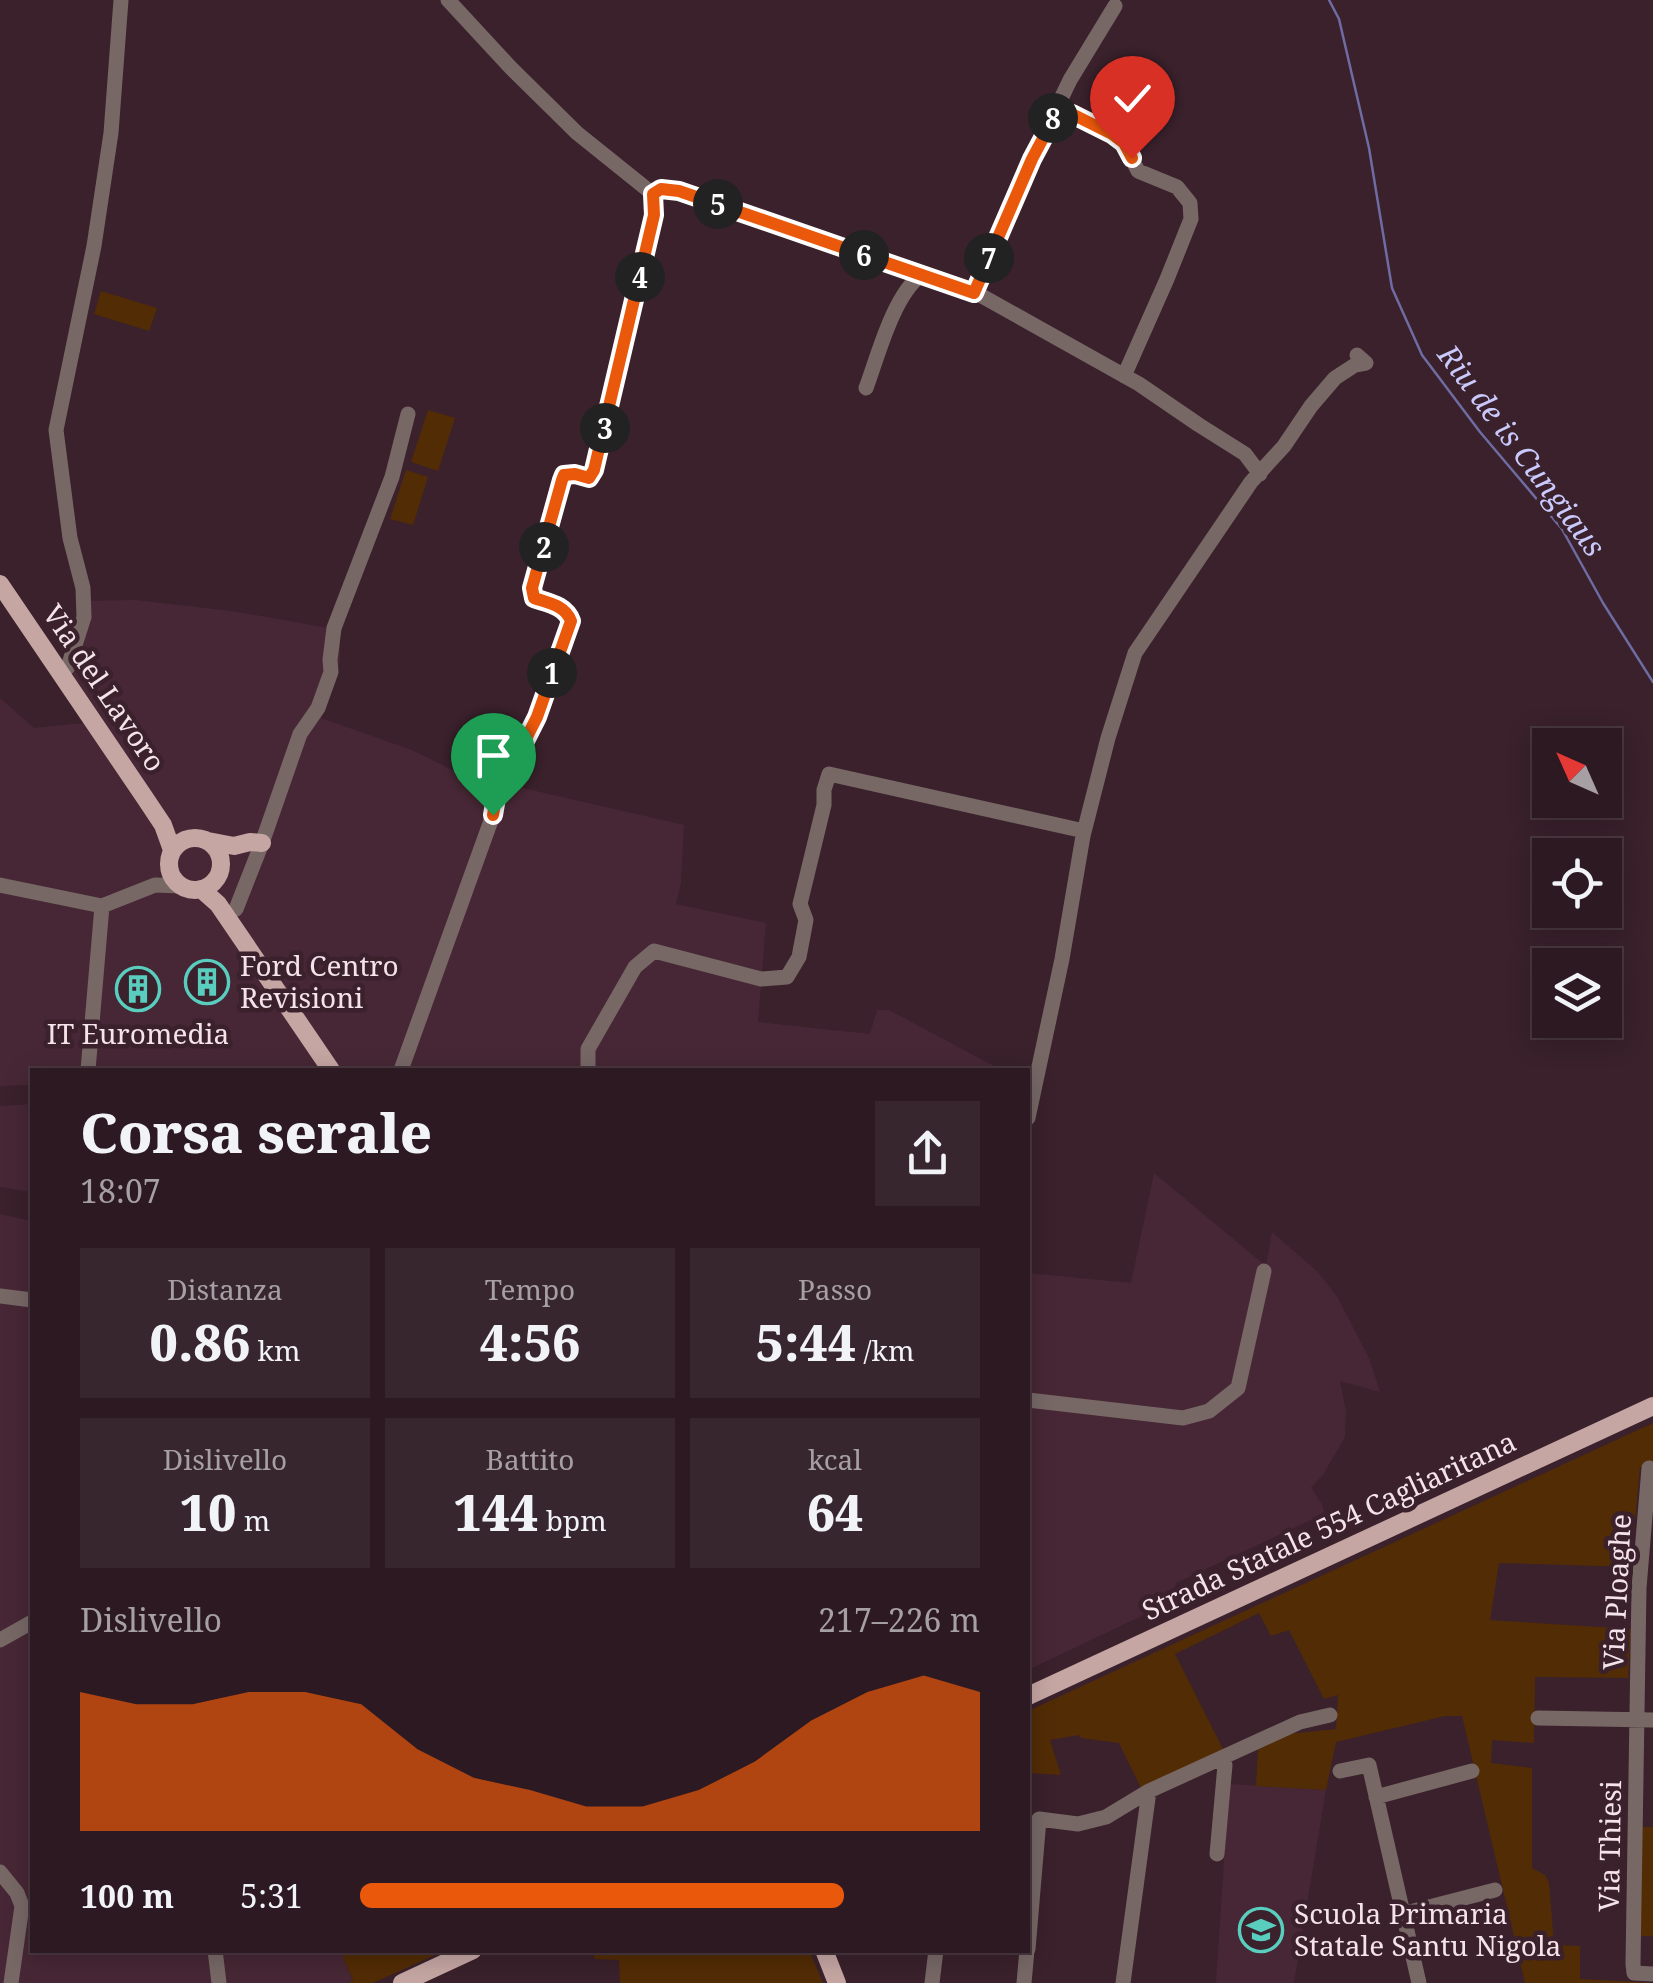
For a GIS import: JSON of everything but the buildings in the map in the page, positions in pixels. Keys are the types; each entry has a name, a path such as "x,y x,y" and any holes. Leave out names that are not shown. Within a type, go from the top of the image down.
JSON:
{"main road":[{"name":"Via del Lavoro","path":"0,584 162,824 172,850"},
{"path":"162,824 188,838"},
{"path":"188,838 234,846 262,842 227,858 212,879 190,890 181,886 169,870 172,850 188,838"},
{"path":"208,841 220,858 212,879 227,907 331,1068"},
{"name":"Strada Statale 554 Cagliaritana","path":"1030,1695 1653,1406"},
{"path":"402,1983 467,1953"},
{"path":"825,1953 837,1983"}],"street":[{"path":"61,673 68,667 84,617 84,588 70,538 56,430 94,246 111,133 121,0"},
{"path":"402,1068 496,798 537,717 571,621 568,612 560,607 534,598 532,588 564,475 589,478 594,470 654,215 653,194 577,133 448,0"},
{"path":"974,293 1076,68 1115,6"},
{"path":"1056,114 1072,114 1112,134 1124,143 1138,172 1177,187 1190,203 1191,218 1168,279 1124,376"},
{"path":"653,194 661,189 679,191 974,293 1124,376 1245,454 1260,474"},
{"path":"866,388 896,311 913,281 921,275"},
{"path":"1030,1110 1084,831 1134,653 1251,482 1335,378 1355,365 1366,364 1358,355"},
{"path":"227,907 262,842 300,734 318,708 331,672 334,628 392,476 408,414"},
{"path":"588,1068 588,1049 635,967 654,951 761,979 787,977 799,957 806,920 800,904 828,774 1084,831"},
{"path":"155,886 169,870"},
{"path":"0,884 102,906 155,886 181,886"},
{"path":"88,1068 102,906"},
{"path":"1030,1400 1183,1418 1209,1410 1238,1388 1264,1271"},
{"path":"0,1296 30,1300"},
{"name":"Via Ploaghe","path":"1645,1720 1649,1468"},
{"path":"0,1640 30,1623"},
{"path":"1030,1928 1040,1818 1078,1824 1106,1817 1149,1792 1300,1722 1330,1715"},
{"path":"1538,1718 1645,1720"},
{"name":"Via Thiesi","path":"1645,1720 1635,1823 1634,1973 1653,1974"},
{"path":"1217,1854 1223,1758"},
{"path":"1340,1771 1369,1765 1418,1983"},
{"path":"1376,1797 1472,1771"},
{"path":"1122,1983 1149,1792"},
{"path":"1635,1823 1653,1823"},
{"path":"0,1872 22,1906 10,1983"},
{"path":"1402,1914 1495,1890"},
{"path":"215,1953 219,1983"},
{"path":"932,1983 936,1953"},
{"path":"1024,1983 1028,1953"}],"shaded area":[{"path":"101,291 157,308 149,331 94,314"},
{"path":"428,410 455,418 438,471 411,462"},
{"path":"406,470 428,477 413,525 390,519"},
{"path":"135,600 232,611 340,630 340,663 321,718 412,750 489,788 510,785 684,825 676,904 766,923 758,1022 870,1034 877,1010 889,1010 995,1068 30,1068 30,1085 0,1086 0,698 34,728 83,723 66,660 81,601"},
{"path":"30,1104 30,1192 0,1187 0,1106"},
{"path":"1154,1173 1266,1266 1272,1232 1318,1272 1338,1298 1370,1360 1380,1392 1340,1381 1346,1411 1345,1437 1323,1475 1311,1487 1324,1514 1176,1583 1171,1602 1030,1669 1030,1273 1131,1283"},
{"path":"0,1214 30,1221 30,1953 341,1953 353,1981 0,1983"},
{"path":"1653,1423 1653,1467 1640,1467 1631,1567 1499,1563 1490,1620 1631,1629 1628,1678 1535,1677 1534,1743 1492,1740 1491,1763 1532,1768 1532,1868 1545,1875 1549,1883 1554,1945 1580,1946 1580,1979 1653,1983 1525,1983 1462,1716 1445,1716 1336,1742 1326,1790 1256,1786 1258,1749 1288,1734 1336,1729 1338,1695 1324,1699 1289,1630 1271,1636 1259,1613 1175,1654 1224,1751 1142,1790 1119,1743 1079,1735 1050,1740 1061,1775 1030,1773 1030,1710"},
{"name":"Scuola Primaria Statale Santu Nigola","path":"1229,1784 1326,1790 1294,1983 1216,1983"},
{"path":"1640,1827 1653,1827 1653,1936 1640,1936"},
{"path":"341,1953 439,1953 373,1983 348,1983 353,1980"},
{"path":"592,1953 810,1953 823,1983 620,1983 619,1960 595,1959"}],"waterway":[{"name":"Riu de is Cungiaus","path":"1329,0 1339,19 1369,148 1392,288 1422,355 1480,432 1562,529 1653,682"}],"place":[{"name":"Ford Centro Revisioni","path":"207,982"},
{"name":"IT Euromedia","path":"138,989"},
{"name":"Scuola Primaria Statale Santu Nigola","path":"1261,1930"}],"route":[{"path":"493,815 496,798 537,717 571,621 568,612 560,607 534,598 532,588 564,475 589,478 594,470 654,215 653,194 661,189 679,191 974,293 1032,159 1056,114 1072,114 1112,134 1124,143 1132,158"}]}
